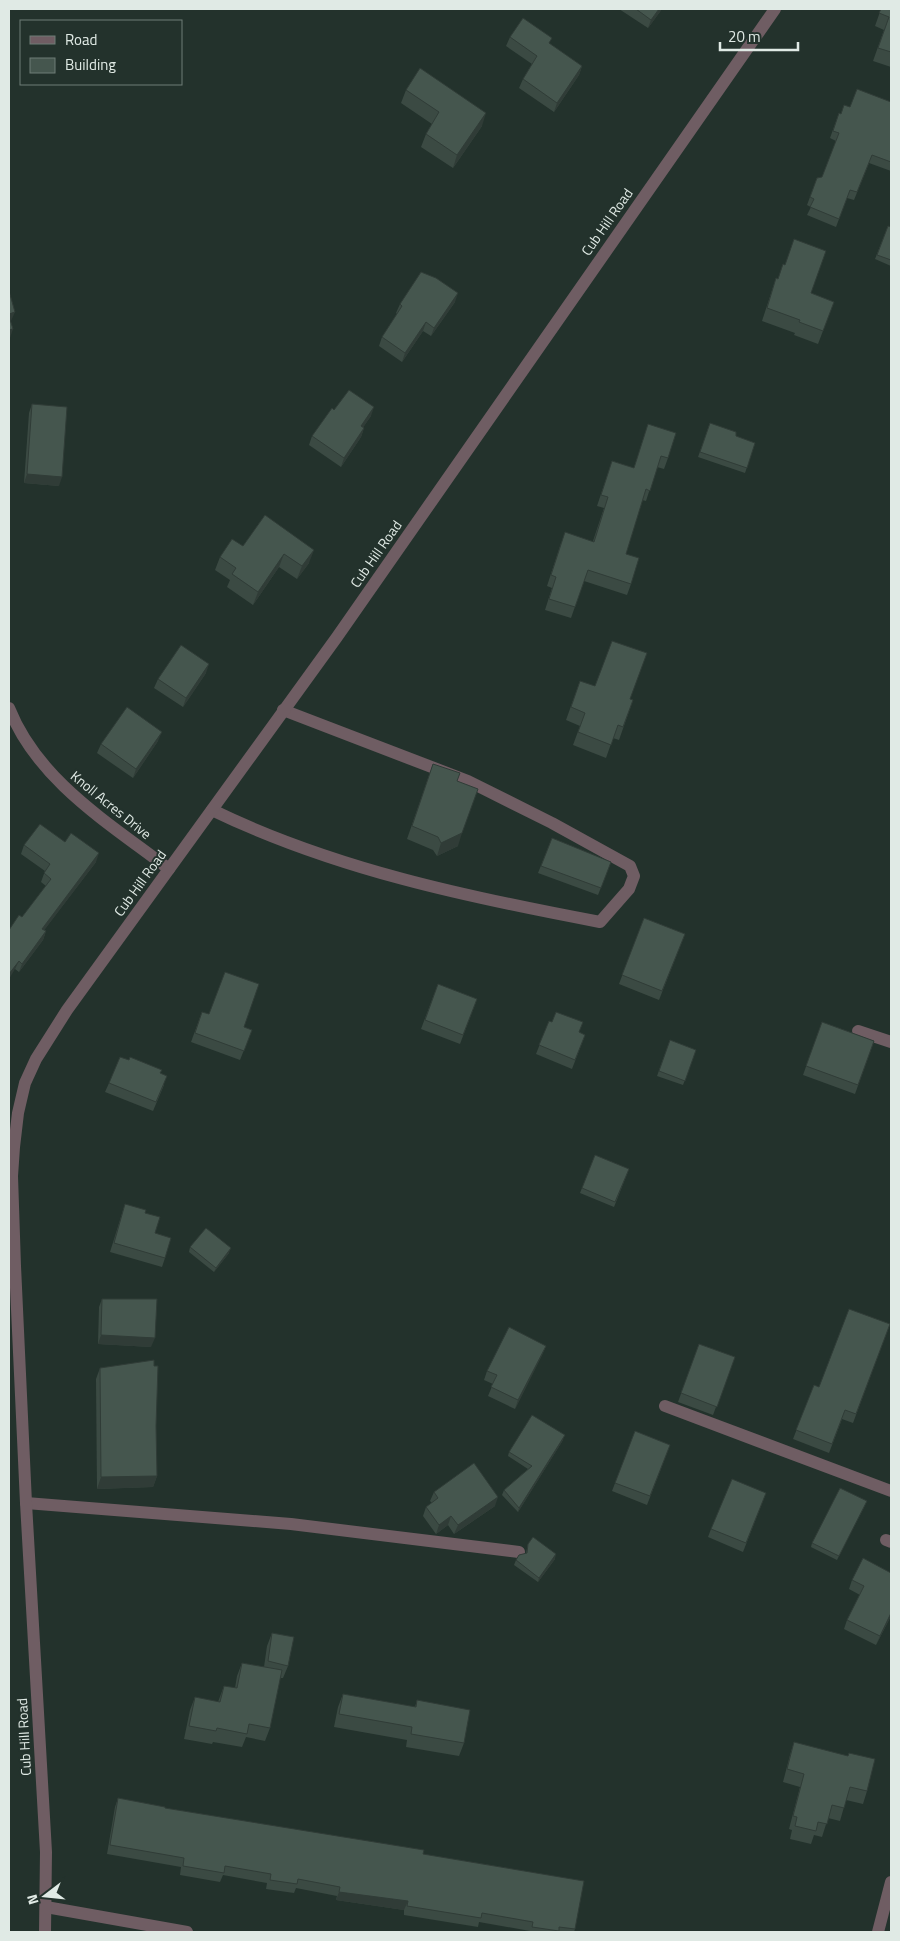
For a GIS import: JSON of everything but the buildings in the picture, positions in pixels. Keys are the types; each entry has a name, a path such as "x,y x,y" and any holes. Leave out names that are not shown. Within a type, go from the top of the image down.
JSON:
{"street":[{"name":"Cub Hill Road","path":"45,1932 46,1852 11,1220 14,1147 18,1112 25,1083 36,1059 67,1010 284,710 774,9"},
{"name":"Knoll Acres Drive","path":"9,708 17,728 34,753 55,778 76,798 169,869"},
{"path":"212,810 267,835 316,854 406,880 521,907 600,922 628,888 634,876 630,866 552,823 468,781 284,710"},
{"path":"858,1031 891,1042"},
{"path":"665,1406 891,1491"},
{"path":"26,1502 291,1524 519,1552"},
{"path":"878,1932 891,1882"},
{"path":"46,1907 188,1932"}]}
